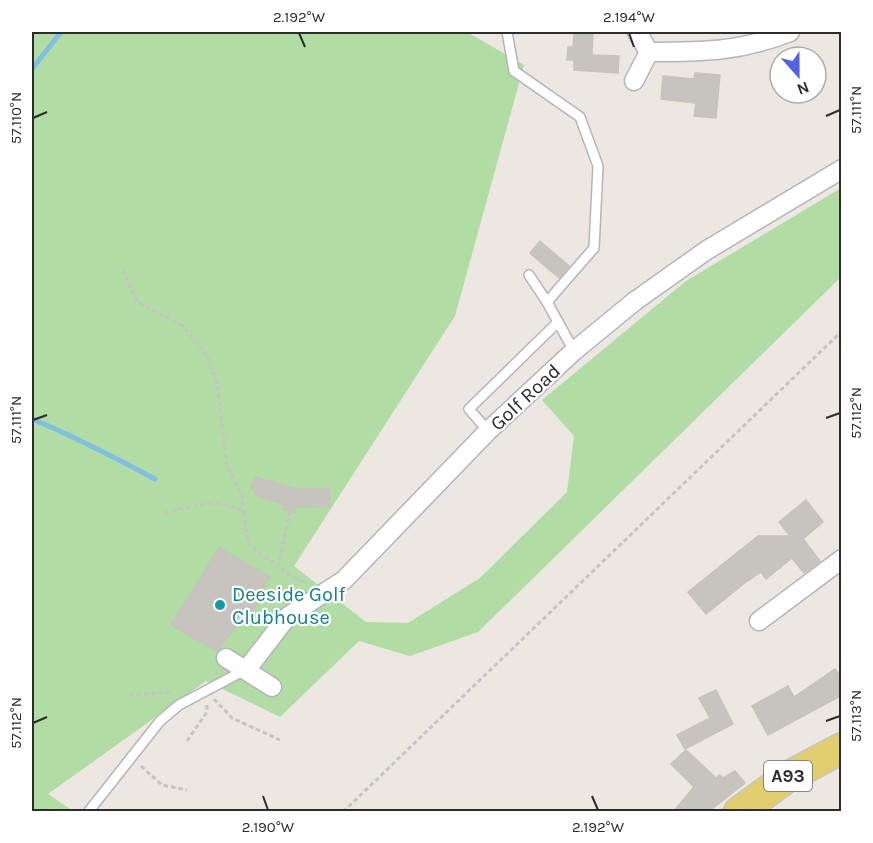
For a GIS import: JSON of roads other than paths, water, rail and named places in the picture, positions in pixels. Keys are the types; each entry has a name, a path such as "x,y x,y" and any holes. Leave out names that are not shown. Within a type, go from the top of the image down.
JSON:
{"main road":[{"name":"A93","path":"739,812 786,778 842,748"}],"street":[{"path":"637,32 649,52"},
{"path":"649,52 727,51 758,44 790,32"},
{"path":"634,81 649,52"},
{"name":"Golf Road","path":"247,669 287,617 344,580 488,431 574,351 635,301 707,250 842,169"},
{"path":"759,621 842,559"},
{"path":"226,658 247,669 272,687"}],"lane":[{"path":"507,32 514,71 580,117 598,166 594,248 547,302"},
{"path":"528,275 547,302 574,351"},
{"path":"488,431 469,408 558,322"},
{"path":"89,811 160,721 179,705 247,669"}],"waterway":[{"path":"32,69 61,32"},
{"path":"32,419 155,479"}],"place":[{"name":"Deeside Golf Clubhouse","path":"220,605"}]}
